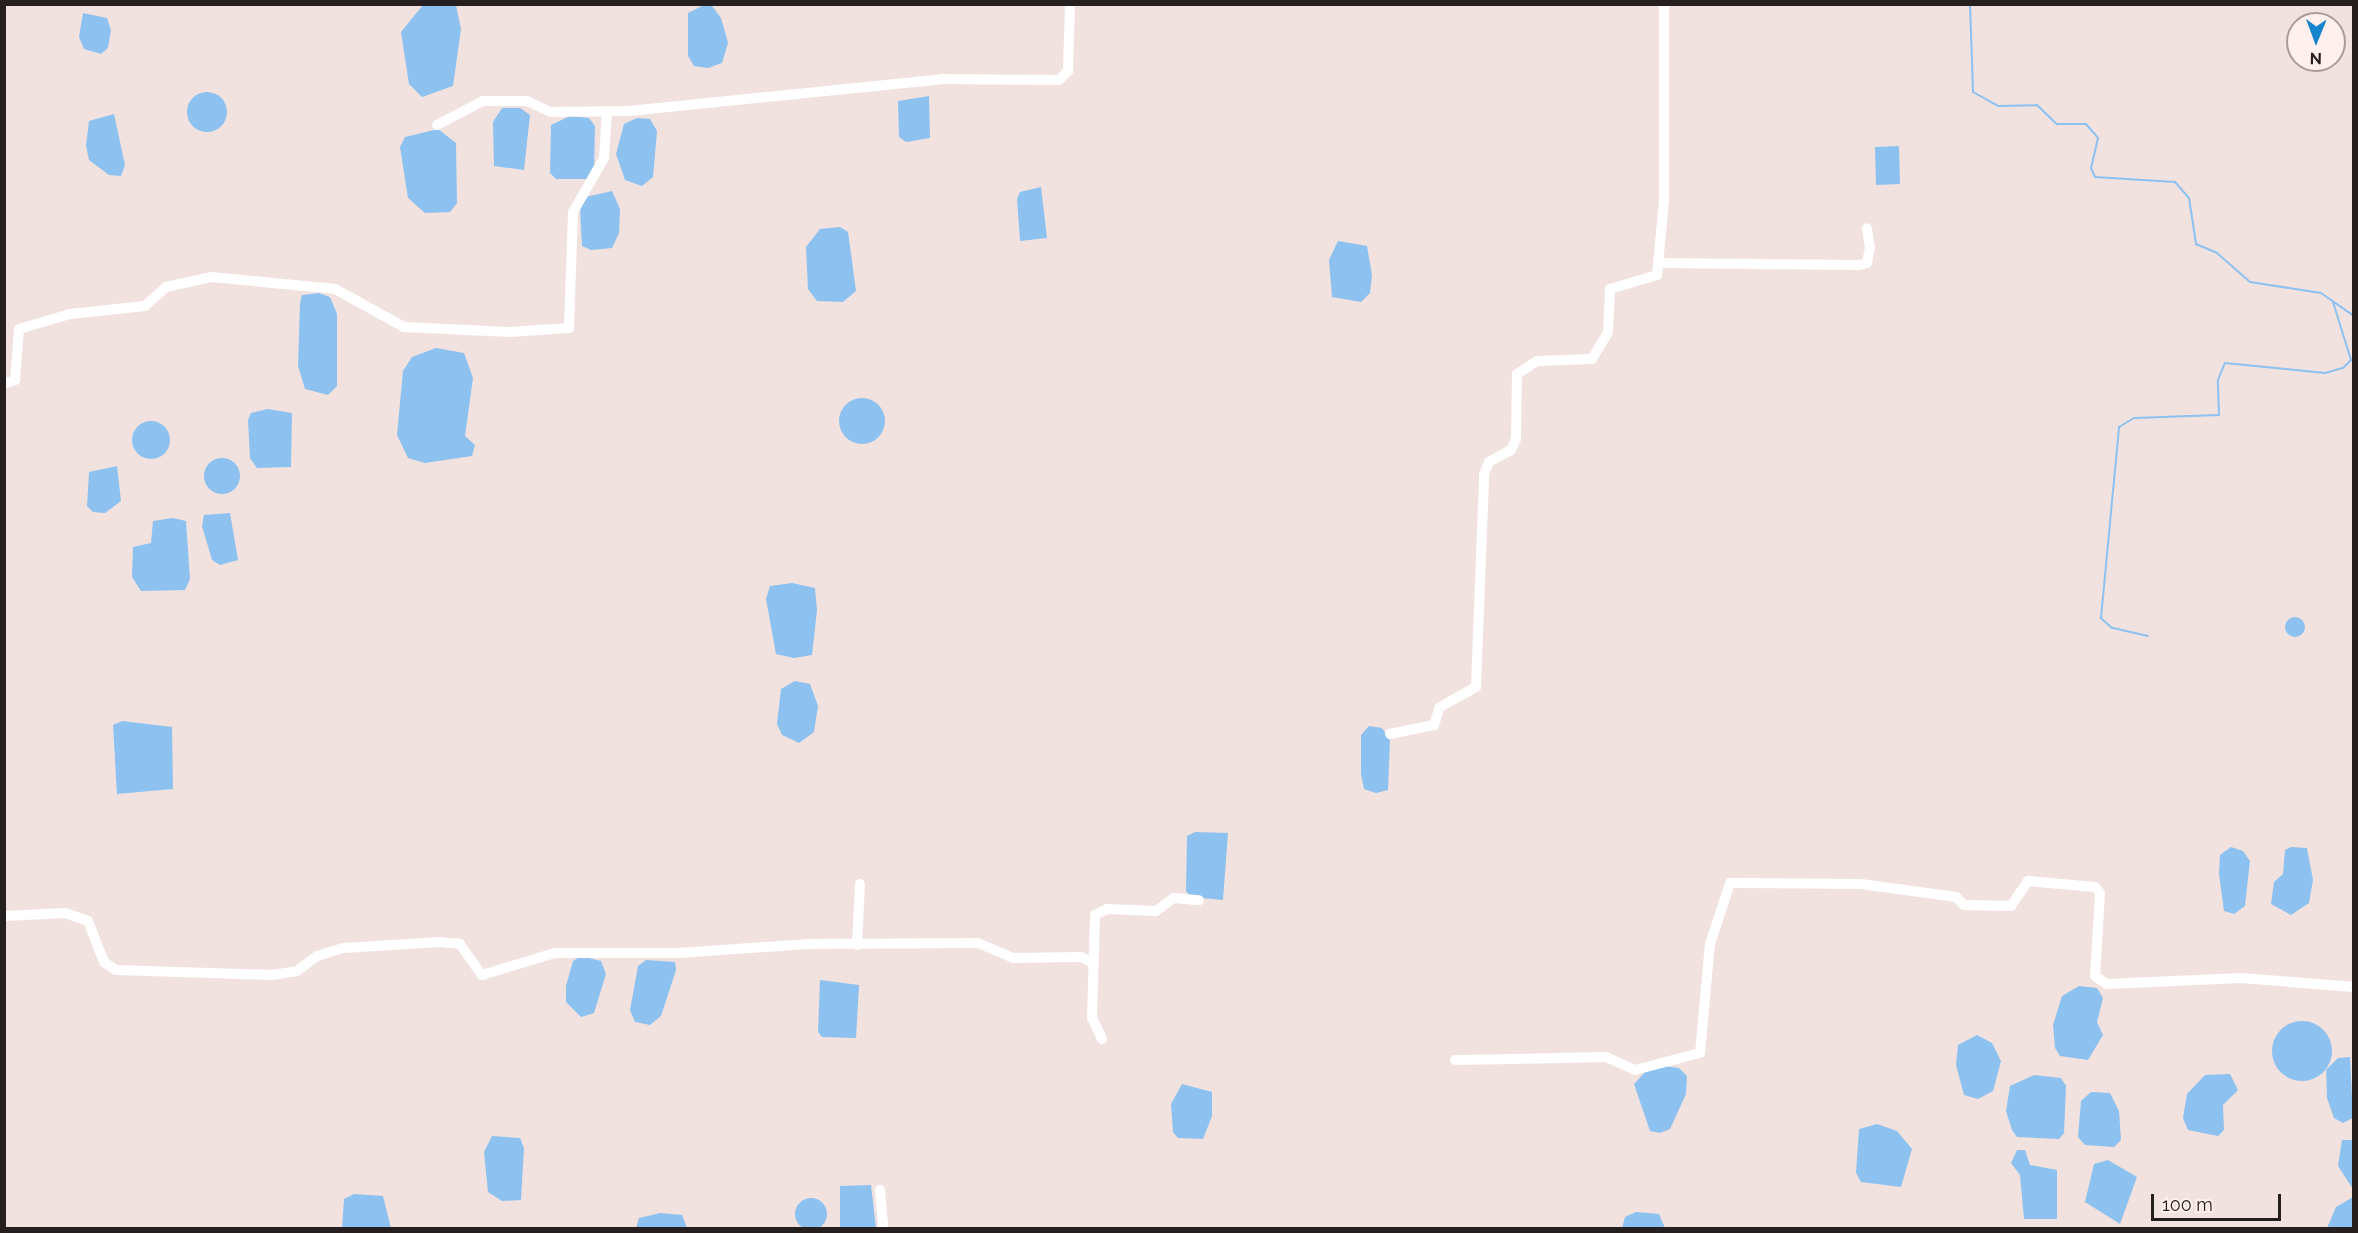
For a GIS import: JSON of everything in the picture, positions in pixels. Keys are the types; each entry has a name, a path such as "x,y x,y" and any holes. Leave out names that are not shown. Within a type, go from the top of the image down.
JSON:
{"street":[{"path":"437,125 483,101 527,101 551,112 607,111 783,99 942,79 1059,80 1068,70 1070,4"},
{"path":"1390,734 1434,725 1440,707 1476,687 1484,474 1489,462 1511,450 1516,439 1517,374 1537,361 1592,358 1608,332 1610,289 1650,281 1659,263 1664,4"},
{"path":"4,384 15,380 19,329 70,314 145,306 166,287 211,277 335,289 404,327 510,332 569,328 573,212 604,158 607,111"},
{"path":"1659,263 1859,265 1867,262 1867,228"},
{"path":"1455,1060 1606,1057 1635,1070 1700,1053 1710,944 1730,883 1861,885 1956,897 1964,905 2011,906 2028,881 2095,887 2100,893 2095,976 2107,984 2241,978 2354,987"},
{"path":"857,945 860,884"},
{"path":"1102,1039 1092,1018 1091,930 1100,911 1156,911 1174,898 1199,900"},
{"path":"4,916 64,913 88,921 104,962 116,970 233,976 288,974 344,948 385,944 456,943 482,975 555,953 857,945 978,943 1014,958 1081,957 1093,963"},
{"path":"880,1190 883,1228"}],"water":[{"path":"423,5 456,5 461,29 453,86 422,97 409,84 401,32"},
{"path":"702,6 712,6 721,18 728,43 722,63 708,68 694,66 688,56 688,13"},
{"path":"83,13 107,18 111,30 108,48 101,54 84,49 79,37"},
{"path":"207,92 215,93 221,98 226,104 226,120 221,126 215,131 207,132 199,131 193,126 188,120 187,112 188,104 193,98 199,93"},
{"path":"929,96 930,138 906,142 899,137 898,101"},
{"path":"502,108 520,108 530,115 524,170 494,166 493,122"},
{"path":"114,114 125,165 121,176 109,175 89,160 86,146 89,121"},
{"path":"570,116 589,118 595,126 594,169 588,179 556,179 550,173 551,125"},
{"path":"637,118 650,119 657,131 653,177 642,186 625,180 616,154 624,124"},
{"path":"438,129 456,143 457,203 450,212 425,213 408,198 400,147 405,137"},
{"path":"1899,146 1900,184 1876,185 1875,147"},
{"path":"1041,187 1047,238 1020,241 1017,199 1020,192"},
{"path":"612,191 620,209 619,233 612,248 591,250 582,246 580,208 586,197"},
{"path":"840,227 848,232 856,291 843,302 817,301 808,289 806,247 820,229"},
{"path":"1338,241 1367,246 1372,275 1370,293 1361,302 1332,297 1329,260"},
{"path":"319,293 330,297 337,314 337,386 328,395 305,389 298,366 302,295"},
{"path":"436,348 464,353 473,378 465,436 475,445 472,456 425,463 408,458 397,435 403,371 412,357"},
{"path":"862,398 878,405 885,421 878,437 862,444 846,437 839,421 846,405"},
{"path":"268,409 292,413 291,467 257,468 250,458 248,420 251,413"},
{"path":"151,421 158,422 164,427 169,433 169,447 164,453 158,458 151,459 144,458 138,453 133,447 132,440 133,433 138,427 144,422"},
{"path":"222,458 235,463 240,476 235,489 222,494 209,489 204,476 209,463"},
{"path":"117,466 121,501 105,513 93,512 87,506 89,472"},
{"path":"230,513 238,560 220,565 212,560 202,526 204,515"},
{"path":"173,518 186,521 190,579 185,590 141,591 132,577 133,547 151,543 153,521"},
{"path":"792,583 815,588 817,610 812,655 794,658 776,654 766,599 770,586"},
{"path":"2295,617 2302,620 2305,627 2302,634 2295,637 2288,634 2285,627 2288,620"},
{"path":"795,681 810,684 818,706 814,732 799,743 782,735 777,724 781,689"},
{"path":"122,721 172,727 173,789 117,794 113,725"},
{"path":"1369,726 1382,728 1390,740 1388,790 1376,793 1364,789 1361,774 1361,735"},
{"path":"1195,832 1228,833 1223,900 1191,897 1186,891 1187,836"},
{"path":"2231,847 2243,851 2250,861 2245,906 2234,914 2224,911 2219,874 2220,855"},
{"path":"2291,847 2307,848 2313,880 2309,903 2291,915 2271,904 2274,882 2283,874 2285,850"},
{"path":"581,956 601,961 606,974 594,1013 581,1017 566,1002 566,986 573,961"},
{"path":"646,960 675,962 676,970 661,1016 650,1025 635,1022 630,1010 638,966"},
{"path":"820,980 859,985 856,1038 822,1037 818,1032"},
{"path":"2079,986 2097,988 2103,998 2097,1022 2103,1035 2088,1060 2060,1056 2055,1048 2053,1025 2062,996"},
{"path":"2296,1021 2308,1021 2319,1026 2327,1034 2332,1051 2330,1063 2319,1076 2308,1081 2296,1081 2285,1076 2277,1068 2272,1057 2272,1045 2277,1034 2285,1026"},
{"path":"1977,1035 1992,1043 2001,1061 1993,1091 1978,1099 1964,1095 1956,1065 1958,1045"},
{"path":"2350,1057 2353,1118 2343,1123 2334,1118 2327,1098 2326,1070 2338,1058"},
{"path":"1663,1066 1679,1068 1687,1076 1686,1094 1670,1129 1660,1133 1650,1131 1634,1084 1647,1070"},
{"path":"2230,1074 2238,1090 2223,1105 2224,1130 2218,1136 2188,1130 2183,1118 2187,1094 2205,1075"},
{"path":"2034,1075 2061,1078 2066,1086 2064,1133 2059,1139 2017,1137 2012,1130 2006,1111 2010,1086"},
{"path":"1182,1084 1212,1092 1212,1116 1203,1139 1178,1138 1173,1132 1171,1104"},
{"path":"2091,1092 2110,1093 2119,1111 2121,1140 2114,1147 2085,1145 2078,1137 2081,1101"},
{"path":"1877,1124 1897,1131 1912,1149 1901,1187 1861,1182 1856,1173 1859,1129"},
{"path":"492,1136 520,1138 524,1148 521,1200 502,1201 488,1192 484,1152"},
{"path":"2342,1140 2353,1140 2353,1189 2338,1166"},
{"path":"2017,1150 2025,1150 2030,1165 2057,1170 2057,1219 2024,1219 2020,1175 2011,1163"},
{"path":"2108,1160 2137,1177 2120,1224 2085,1202 2094,1164"},
{"path":"871,1185 876,1228 840,1228 840,1186"},
{"path":"354,1194 383,1196 391,1228 342,1228 344,1199"},
{"path":"2353,1197 2353,1228 2327,1228 2336,1207"},
{"path":"811,1198 822,1203 827,1214 822,1225 811,1230 800,1225 795,1214 800,1203"},
{"path":"1636,1212 1659,1214 1665,1228 1622,1228 1625,1217"},
{"path":"660,1213 682,1215 687,1228 636,1228 639,1218"}],"waterway":[{"path":"1970,4 1973,92 1998,106 2037,105 2057,124 2086,124 2098,138 2091,168 2095,177 2175,182 2189,198 2196,244 2217,253 2250,282 2321,293 2354,316"},
{"path":"2148,636 2112,628 2101,618 2119,427 2134,418 2219,415 2218,380 2225,363 2325,373 2343,368 2351,360 2333,302"}]}
